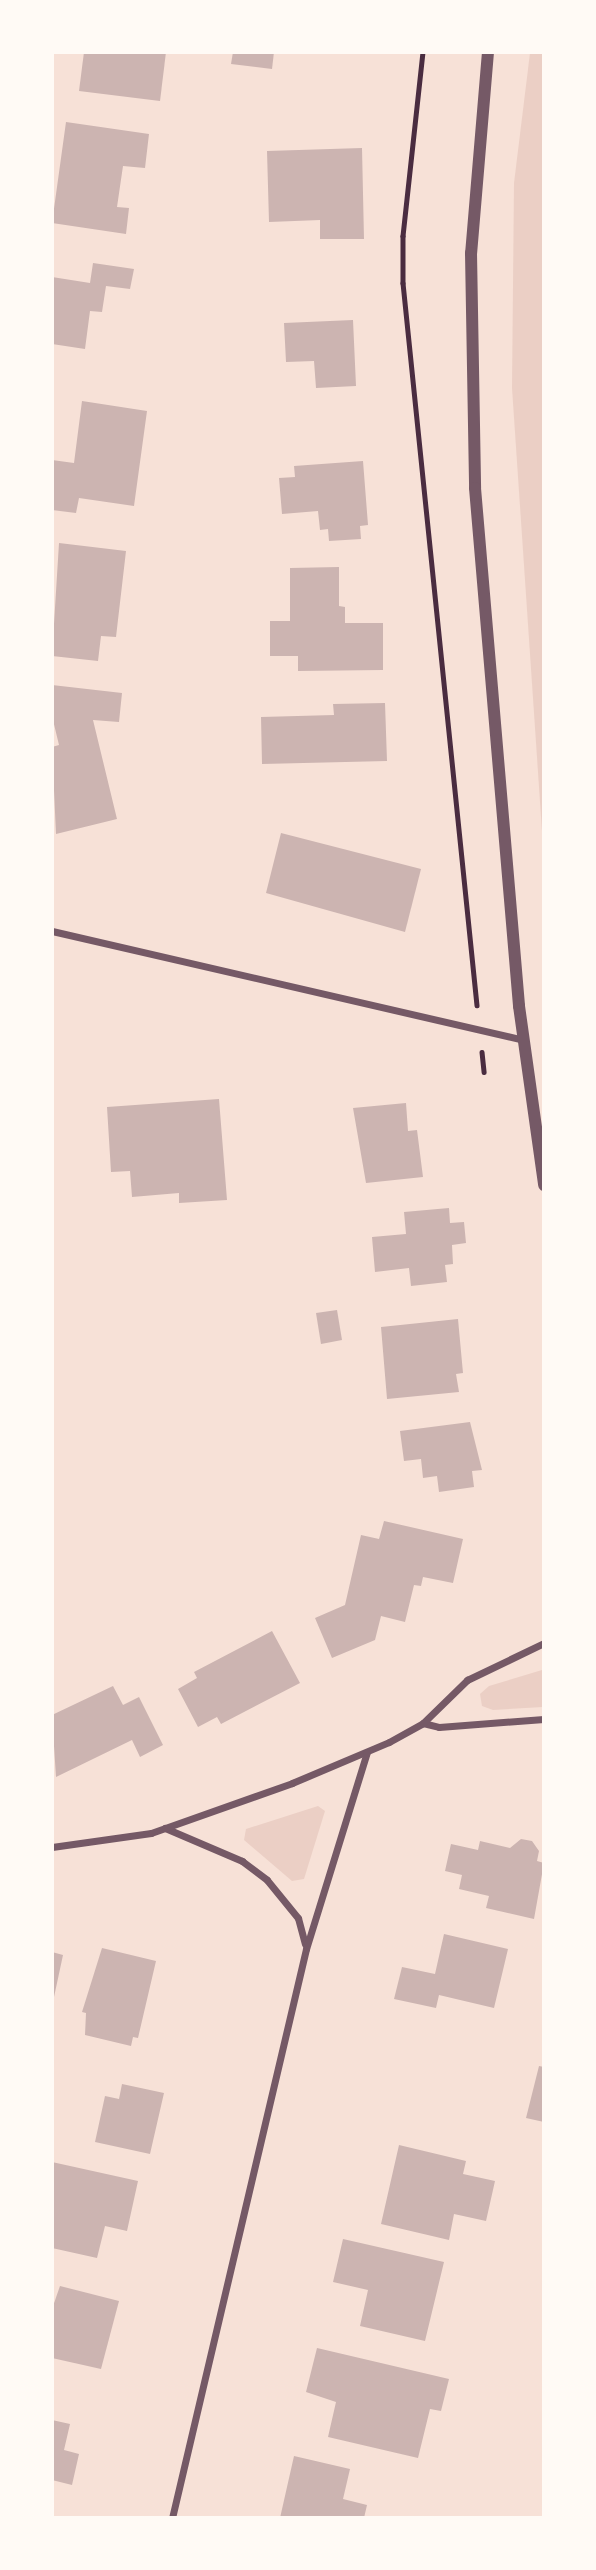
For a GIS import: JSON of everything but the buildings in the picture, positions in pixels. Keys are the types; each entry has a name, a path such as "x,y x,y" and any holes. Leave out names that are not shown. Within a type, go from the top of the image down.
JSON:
{"street":[{"path":"488,52 471,253 475,488 526,1040 544,1185"},
{"path":"52,930 526,1040"},
{"path":"52,1847 165,1828 367,1752 423,1723 467,1680 544,1643"},
{"path":"423,1723 439,1727 544,1718"},
{"path":"172,2518 306,1949 367,1752"},
{"path":"165,1828 242,1861 267,1880 298,1918 306,1949"}],"path":[{"path":"423,52 403,236 403,294 484,1072"}],"shaded area":[{"path":"530,53 544,53 543,846 512,388 514,183"},
{"path":"542,1670 543,1707 493,1710 482,1706 480,1694 489,1686"},
{"path":"318,1806 325,1811 304,1879 292,1881 244,1840 246,1829"}]}
